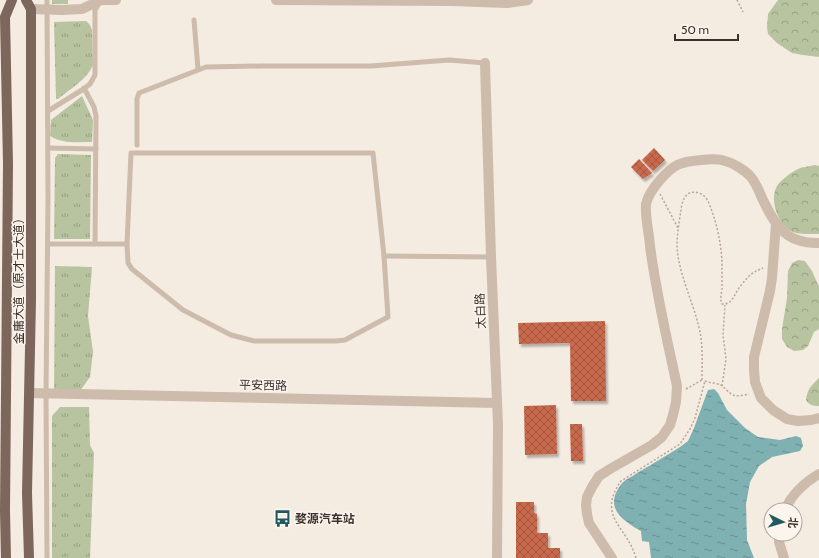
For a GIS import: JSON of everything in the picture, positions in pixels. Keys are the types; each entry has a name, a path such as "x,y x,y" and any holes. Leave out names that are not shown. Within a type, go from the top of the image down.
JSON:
{"main road":[{"name":"金庸大道（原才士大道）","path":"6,558 3,398 5,16 12,0"},
{"name":"金庸大道（原才士大道）","path":"29,4 31,300 27,493 29,558"}],"street":[{"path":"29,4 47,5 62,10 82,9 101,0 116,0"},
{"path":"276,0 452,1 507,3 528,0"},
{"name":"太白路","path":"486,64 491,257 498,425 497,558"},
{"path":"612,558 589,523 586,505 587,497 599,476 652,445 662,437 670,425 676,402 677,386 654,276 646,214 646,203 654,187 667,172 676,165 687,161 711,159 726,161 741,168 750,176 776,224 787,235 796,240 807,243 819,243"},
{"path":"776,224 770,291 754,357 755,382 760,398 773,410 787,419 798,421 819,418"},
{"name":"平安西路","path":"29,393 497,403"},
{"path":"788,502 809,480 819,474"},
{"path":"779,542 784,558"}],"lane":[{"path":"48,111 90,84 95,75 95,10 101,0"},
{"path":"47,5 47,558"},
{"path":"194,20 198,69"},
{"path":"137,144 137,99 139,93 206,66 371,66 449,60 486,64"},
{"path":"84,88 94,107 96,116 94,244"},
{"path":"48,148 96,149"},
{"path":"131,153 373,153 384,256 388,317 346,340 340,341 254,341 230,335 183,310 132,269 128,263 127,244 131,153"},
{"path":"48,244 127,244"},
{"path":"384,256 491,257"}],"path":[{"path":"737,0 743,12"},
{"path":"654,187 662,197 678,228"},
{"path":"702,380 700,333 680,266 677,246 682,203 684,196 689,193 696,192 705,196 710,204 716,222 722,262 722,289 720,300 722,304 725,305"},
{"path":"725,305 729,303 739,288 756,271 765,267 773,266"},
{"path":"722,386 726,359 723,335 725,305"},
{"path":"676,392 688,388 702,380"},
{"path":"702,380 722,386 733,395 737,396 758,392"},
{"path":"636,558 630,544 612,514 612,498 615,489 621,481 680,444 695,418 704,381"}],"green space":[{"path":"52,0 68,0 68,4 52,4"},
{"path":"778,0 819,0 819,57 792,53 777,43 768,34 768,14"},
{"path":"86,21 92,30 93,64 88,74 84,78 56,99 54,22"},
{"path":"82,96 93,120 92,142 65,141 55,139 50,136 51,120"},
{"path":"58,154 91,155 90,239 54,239 55,158"},
{"path":"815,165 819,166 819,234 797,233 786,228 779,218 776,212 774,193 783,179 794,171 800,168"},
{"path":"798,260 805,261 812,271 819,287 819,329 814,332 808,346 803,350 794,351 787,347 782,339 782,329 787,298 788,271 792,263"},
{"path":"55,266 92,267 88,316 93,352 90,377 80,391 54,390"},
{"path":"819,378 819,406 815,406 807,402 807,393"},
{"path":"60,407 89,407 90,445 94,453 90,558 52,558 52,416"}],"water":[{"path":"714,389 718,393 727,410 745,428 758,437 780,440 796,436 801,438 803,446 800,451 772,457 759,466 750,482 746,504 747,540 754,558 651,558 649,542 642,541 641,531 628,523 618,513 614,501 616,494 621,484 625,480 688,441 708,390"}],"building":[{"path":"654,148 665,160 653,171 642,160"},
{"path":"639,159 652,173 643,179 631,167"},
{"path":"605,321 606,401 571,401 570,343 519,344 518,323"},
{"path":"556,405 557,454 525,455 524,406"},
{"path":"570,424 582,424 583,461 571,461"},
{"path":"516,502 534,502 534,513 537,514 537,533 548,533 548,548 560,548 560,558 516,558"}],"place":[{"name":"婺源汽车站","path":"282,518"}]}
